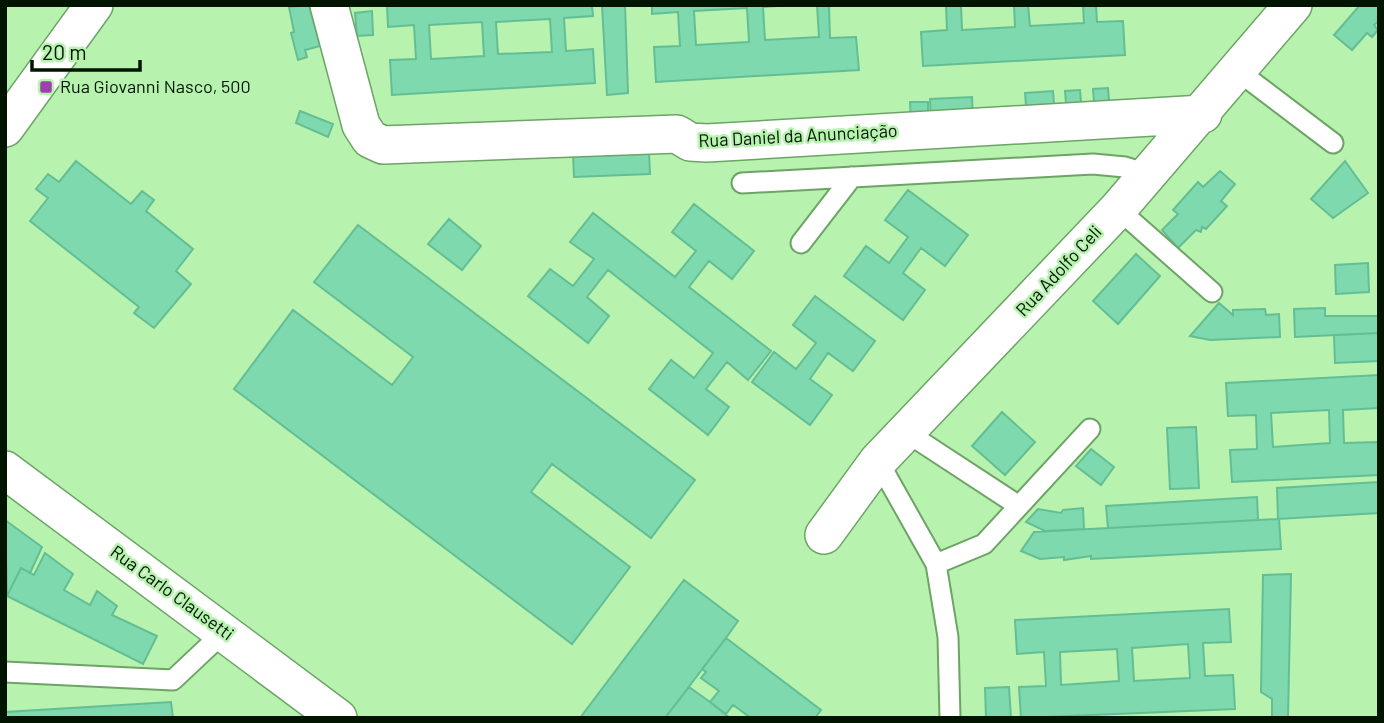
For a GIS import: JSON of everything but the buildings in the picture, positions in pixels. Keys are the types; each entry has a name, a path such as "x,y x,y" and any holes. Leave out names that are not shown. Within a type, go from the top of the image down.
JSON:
{"street":[{"path":"5,128 94,5"},
{"name":"Rua Daniel da Anunciação","path":"329,5 360,125 370,139 383,145 677,134 691,142 707,143 1203,114"},
{"name":"Rua Adolfo Celi","path":"824,535 878,461 1118,209 1203,114 1293,5"},
{"name":"Rua Carlo Clausetti","path":"5,470 338,718"}],"lane":[{"path":"1238,71 1334,143"},
{"path":"742,183 1093,164 1125,167 1149,174"},
{"path":"801,243 852,177"},
{"path":"1118,209 1212,292"},
{"path":"936,564 984,544 1090,429"},
{"path":"906,432 1019,506"},
{"path":"878,461 936,564 948,637 950,718"},
{"path":"5,673 173,680 224,632"}],"place":[{"name":"Rua Giovanni Nasco, 500","path":"46,87"}]}
